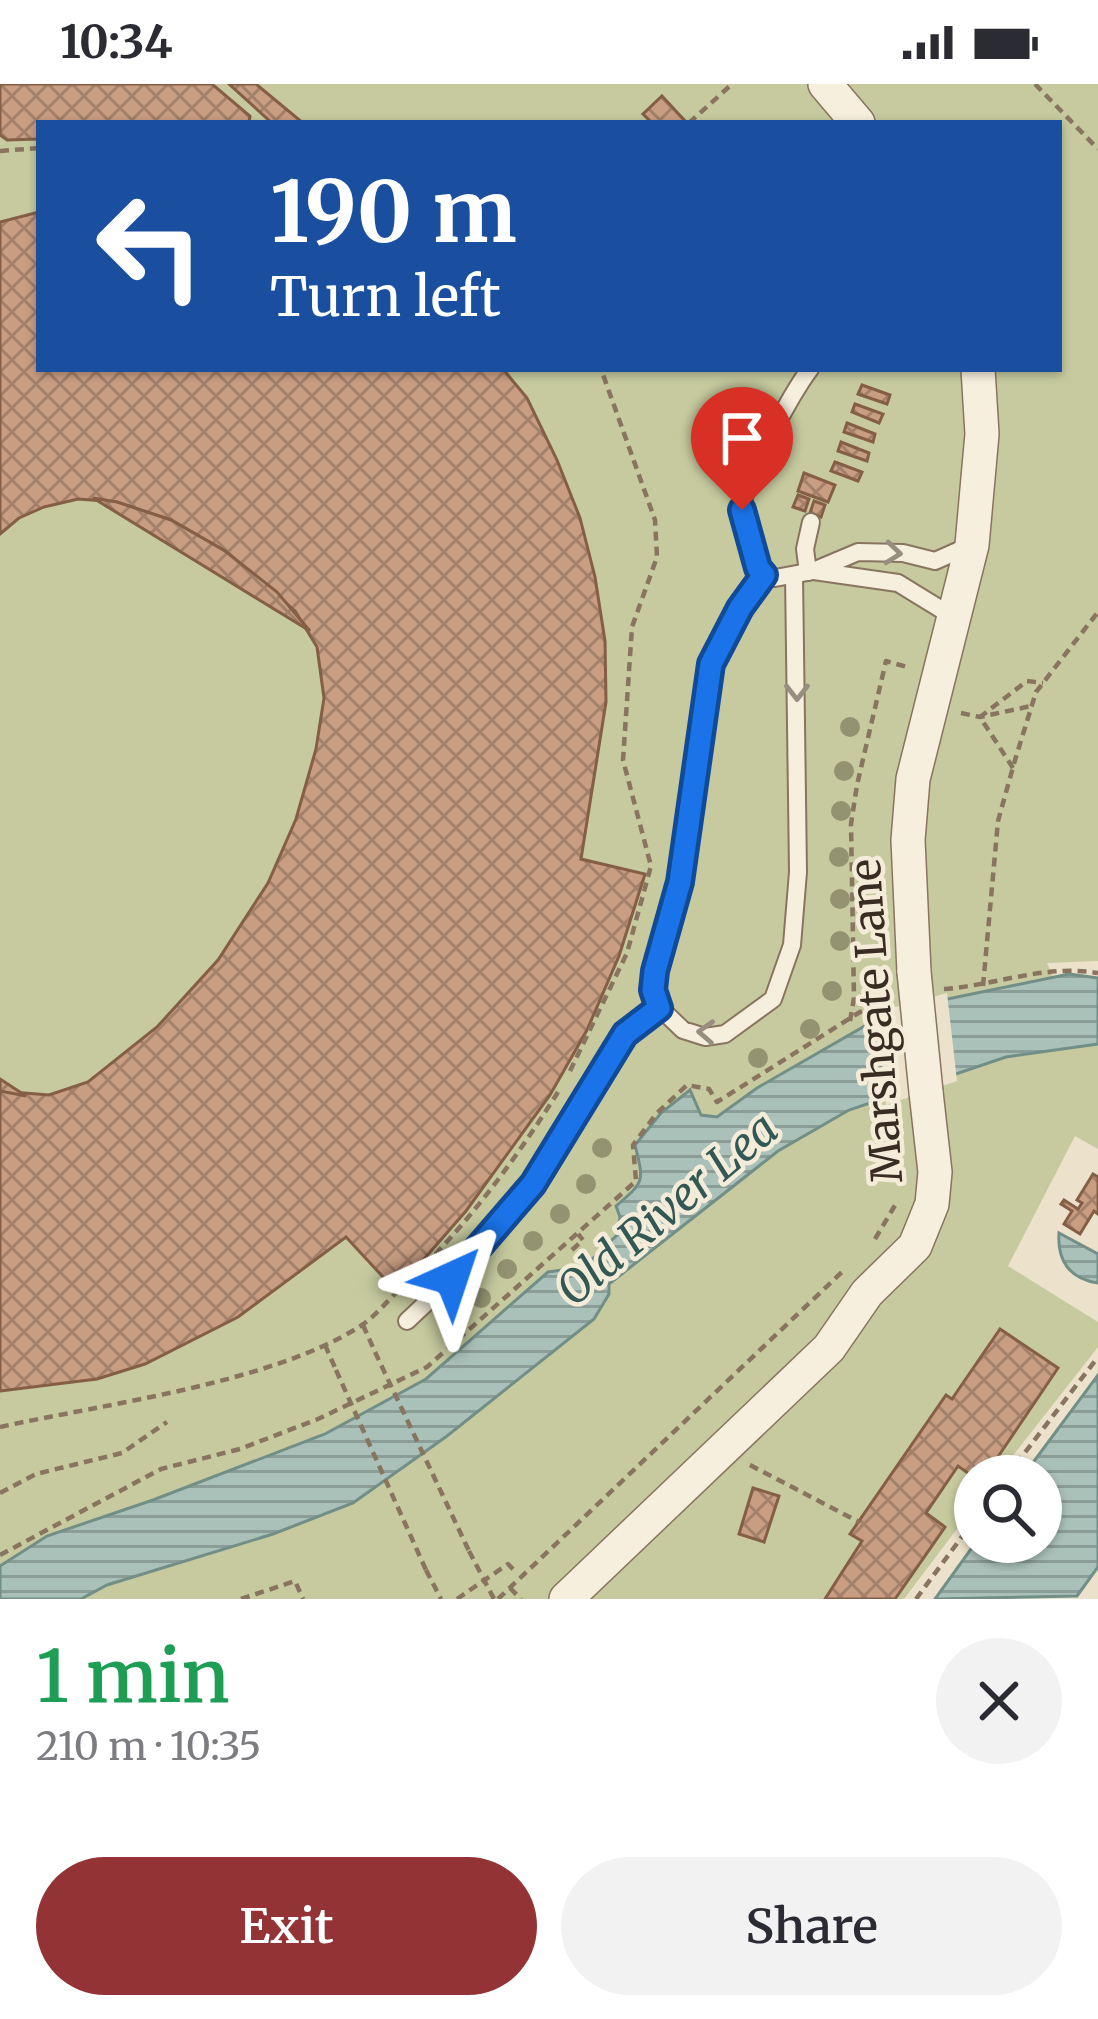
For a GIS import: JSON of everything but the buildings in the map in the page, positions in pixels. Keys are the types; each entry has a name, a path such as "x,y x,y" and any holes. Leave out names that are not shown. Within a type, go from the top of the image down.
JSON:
{"street":[{"path":"824,84 855,120"},
{"name":"Marshgate Lane","path":"566,1599 829,1348 867,1293 915,1246 932,1204 935,1172 926,1092 923,981 908,864 914,779 972,544 982,434 977,372"}],"lane":[{"path":"808,372 773,434 742,510 764,575 805,573 858,552 903,553 935,561 972,544"},
{"path":"764,575 740,608 711,664 680,882 655,971 653,990 659,1008 683,1030 705,1036 724,1034 773,999 786,971 798,872 805,549 811,522"},
{"path":"805,573 898,583 956,618"},
{"path":"407,1321 500,1225 533,1184 625,1034 659,1008"}],"path":[{"path":"692,120 732,84"},
{"path":"1035,84 1098,149"},
{"path":"0,151 36,148"},
{"path":"0,1427 232,1377 325,1345 363,1325 431,1261 482,1204 562,1086 627,953 651,866 623,760 632,627 657,557 656,520 602,372"},
{"path":"983,986 998,820 1031,706 1098,612"},
{"path":"850,1021 854,998 850,848 857,784 886,661 907,667"},
{"path":"980,717 1028,681 1043,683"},
{"path":"949,711 980,717 1031,706"},
{"path":"980,717 1013,768"},
{"path":"923,981 983,986 1068,968 1098,974"},
{"path":"0,1555 161,1469 240,1449 427,1367 637,1180 633,1144 687,1085 709,1089 717,1102 860,1012 896,1001"},
{"name":"Marshgate Lane","path":"871,1244 900,1196"},
{"path":"572,1250 583,1240 578,1234"},
{"path":"363,1325 496,1599 854,1261"},
{"path":"325,1345 442,1599"},
{"path":"1022,1455 1098,1357"},
{"path":"0,1493 36,1474 122,1454 167,1422"},
{"path":"746,1462 859,1522"},
{"path":"916,1599 954,1547"},
{"path":"457,1599 508,1564 515,1570"},
{"path":"242,1599 295,1581 303,1599"},
{"path":"510,1588 521,1599"}],"green space":[{"path":"0,84 1098,84 1098,961 1047,963 1083,1045 1098,1044 1098,1149 1075,1136 1008,1266 1098,1322 1098,1347 1013,1455 954,1455 954,1533 904,1599 0,1599"}],"water":[{"name":"Old River Lea","path":"1069,974 1098,978 1098,1044 1006,1057 849,1110 778,1151 609,1284 609,1294 594,1319 447,1436 353,1503 273,1534 107,1585 81,1599 0,1599 0,1566 47,1536 325,1434 426,1379 548,1272 584,1267 617,1235 620,1217 616,1206 640,1180 635,1145 661,1113 690,1090 701,1115 717,1117 757,1088 877,1019 933,1002"},
{"path":"1059,1233 1098,1254 1098,1283 1067,1267"},
{"path":"1098,1375 1098,1567 1077,1596 935,1599 961,1563 1062,1563 1062,1455 1039,1455"}],"pier":[{"path":"947,993 957,1081 886,1105 877,1012"}],"route":[{"path":"452,1278 533,1184 625,1034 659,1008 653,990 655,971 680,882 711,664 740,608 764,575 742,510"}]}
